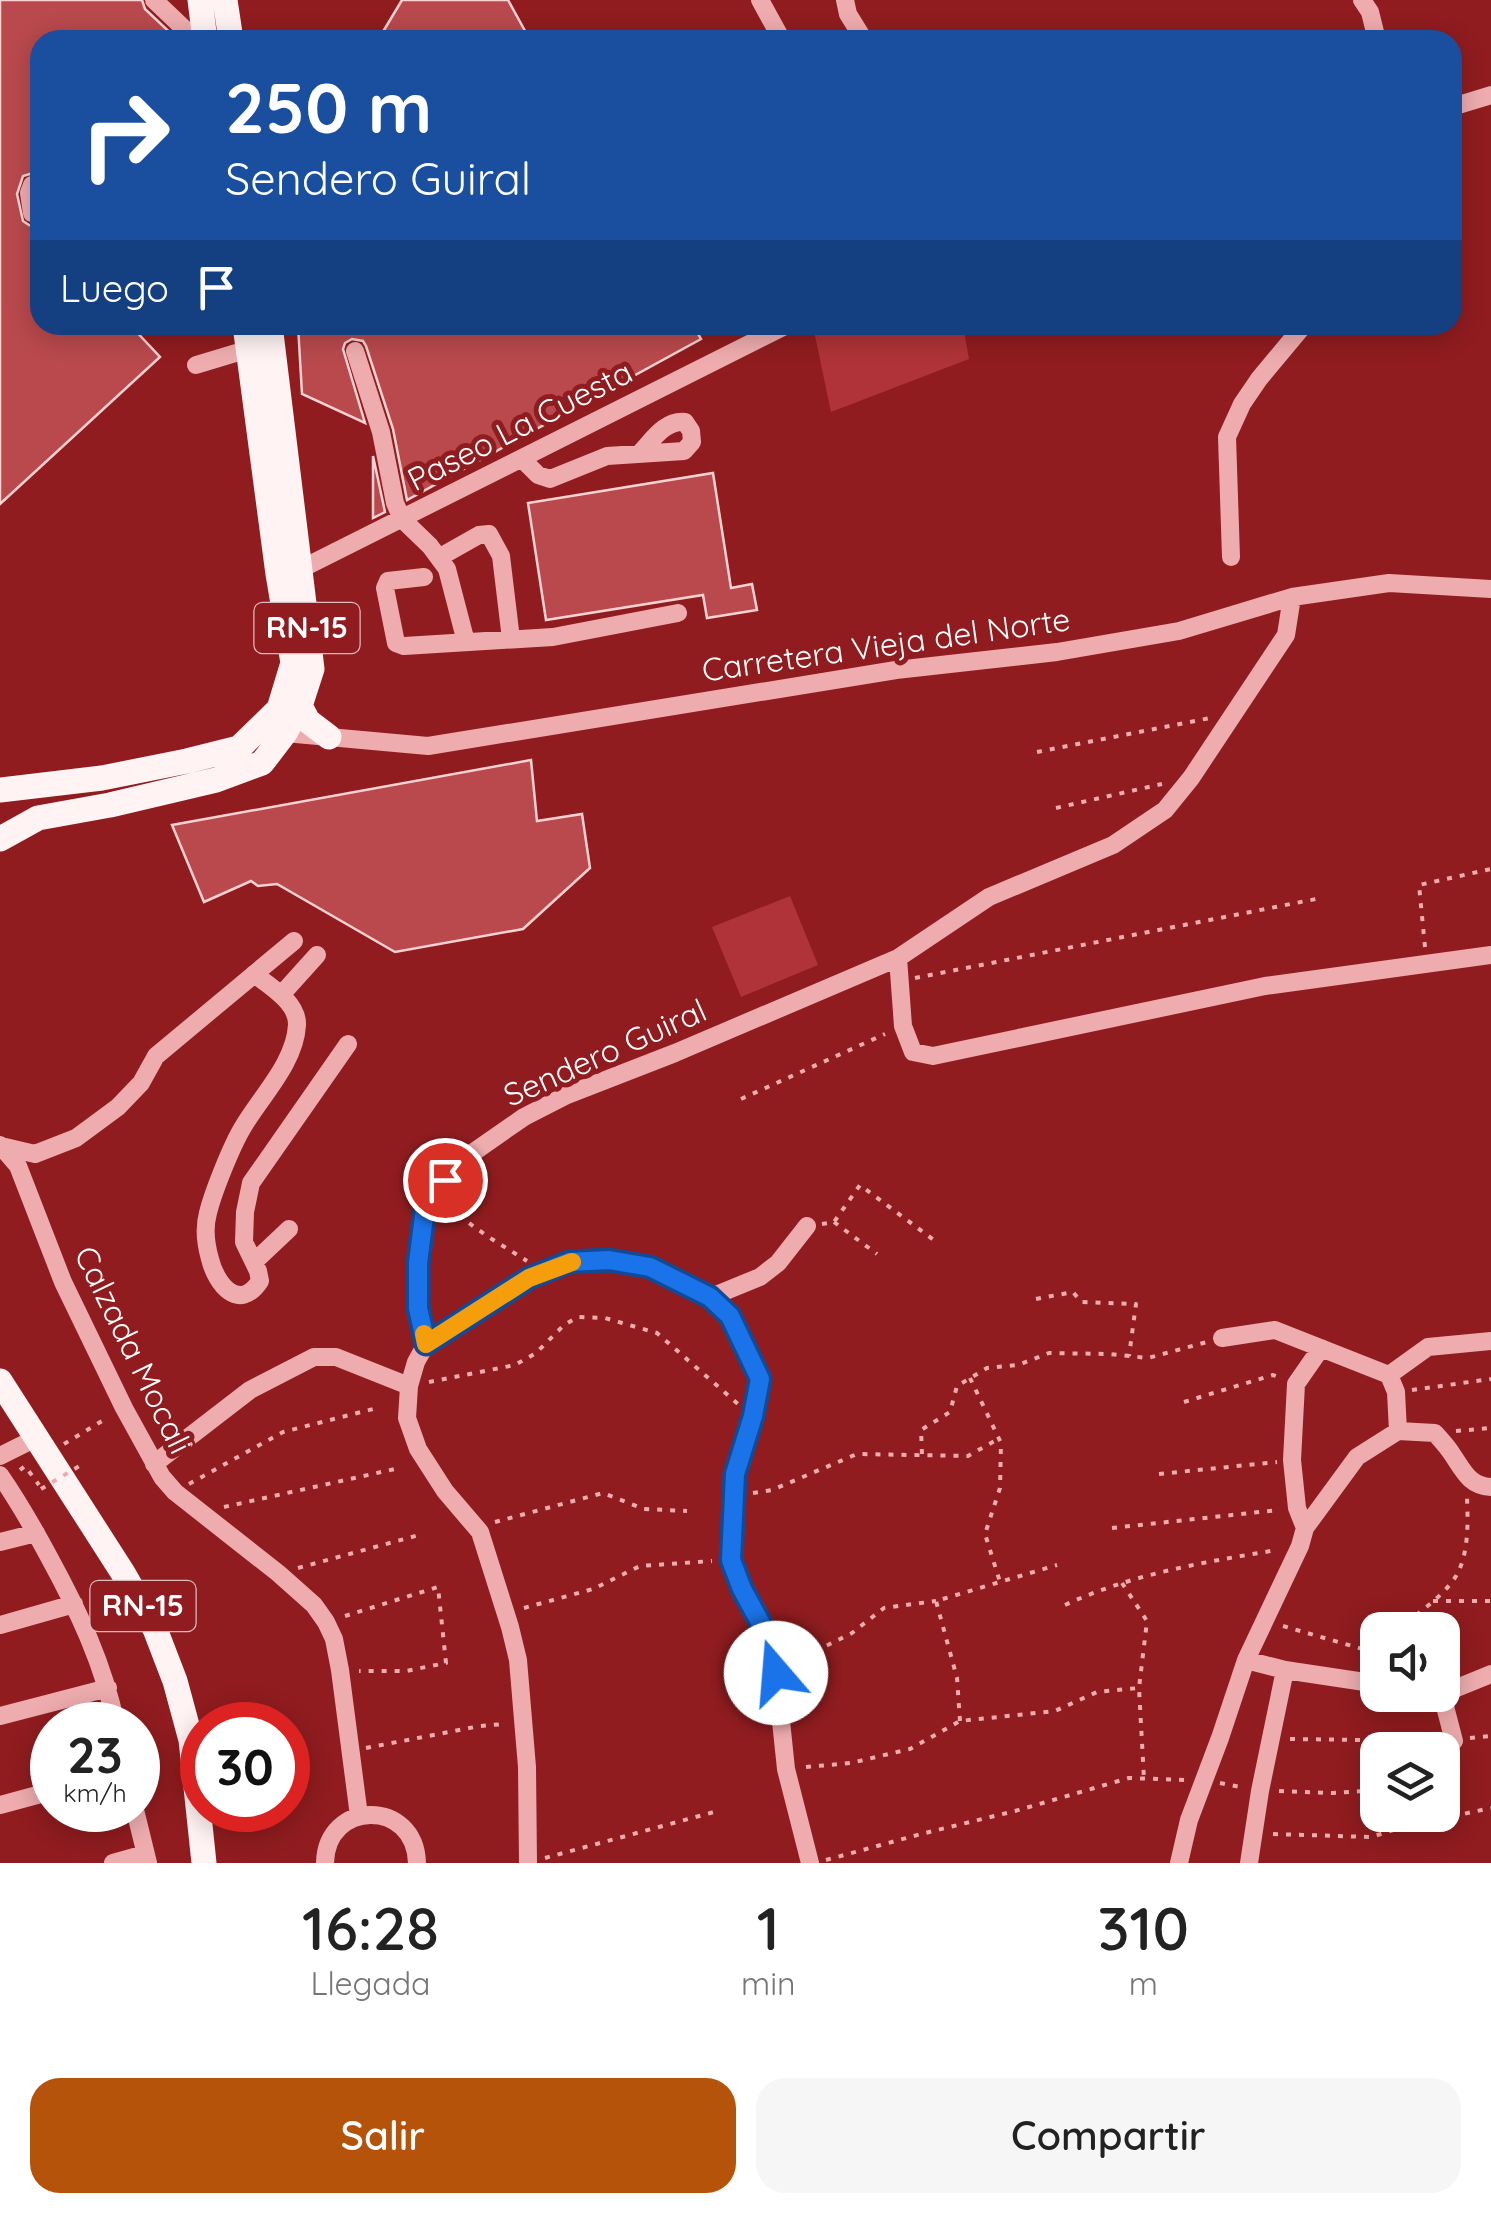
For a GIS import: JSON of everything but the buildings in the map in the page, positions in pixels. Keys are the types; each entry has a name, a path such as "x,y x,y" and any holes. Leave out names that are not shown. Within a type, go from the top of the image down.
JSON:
{"main road":[{"path":"200,0 204,30"},
{"path":"225,0 229,30"},
{"name":"RN-15","path":"0,790 102,778 239,748 279,709 292,663 290,574 271,335"},
{"name":"RN-15","path":"0,839 38,818 110,805 262,763 300,706 312,669 290,574 247,337"},
{"path":"300,706 308,721 329,737"},
{"name":"RN-15","path":"0,1381 124,1573 155,1629 191,1740 204,1863"}],"street":[{"path":"154,0 186,30"},
{"path":"760,0 776,30"},
{"path":"845,0 858,30"},
{"path":"1362,0 1374,30"},
{"path":"1462,104 1491,95"},
{"name":"Paseo La Cuesta","path":"290,574 767,335"},
{"path":"1231,557 1227,437 1242,404 1296,335"},
{"path":"196,366 247,337"},
{"path":"355,351 381,432 395,503 402,519 447,569 466,642"},
{"path":"522,458 538,475 550,479 607,456 639,454"},
{"path":"440,557 479,535 490,534 500,556 512,639"},
{"path":"424,577 388,581 385,588 396,643 404,646 553,638 678,614"},
{"name":"Carretera Vieja del Norte","path":"285,732 428,746 896,670 1057,652 1162,634 1292,597 1389,583 1491,589"},
{"name":"Sendero Guiral","path":"426,1344 418,1308 417,1268 425,1208 458,1163 524,1117 567,1096 898,958 989,897 1113,845 1165,810 1191,778 1286,635 1292,597"},
{"path":"0,1146 35,1154 76,1138 118,1107 141,1083 156,1056 294,941"},
{"path":"898,958 903,1026 913,1052 932,1056 1265,986 1491,954"},
{"path":"281,995 317,955"},
{"path":"254,974 281,995 296,1013 298,1023 288,1058 239,1134 208,1211 210,1262 231,1294 242,1297 252,1293 260,1282 244,1242 251,1182 348,1044"},
{"name":"Calzada Mocali","path":"0,1146 18,1166 63,1282 154,1464 175,1492 278,1573 314,1605 326,1622 340,1670 359,1816"},
{"path":"710,1297 760,1277 778,1264 807,1226"},
{"path":"254,1262 290,1229"},
{"path":"528,1863 528,1767 518,1660 480,1532 418,1449 407,1418 409,1386 426,1344 515,1286 569,1262 609,1260 650,1267 710,1297 730,1316 760,1379 735,1474 731,1560 760,1622 776,1673 786,1769 814,1863"},
{"path":"1222,1338 1275,1330 1392,1384"},
{"path":"1392,1384 1428,1348 1491,1341"},
{"path":"1302,1537 1292,1460 1296,1384 1321,1348"},
{"path":"154,1464 250,1390 314,1357 336,1358 409,1386"},
{"path":"1392,1384 1398,1432"},
{"path":"1179,1863 1180,1848 1263,1621 1302,1537 1356,1457 1398,1432 1435,1433 1466,1477 1481,1487 1491,1487"},
{"path":"0,1456 41,1446"},
{"path":"0,1475 74,1604 111,1702"},
{"path":"0,1542 36,1533"},
{"path":"0,1626 74,1604"},
{"path":"1246,1660 1360,1681"},
{"path":"1249,1863 1286,1670"},
{"path":"1460,1687 1491,1674"},
{"path":"0,1716 108,1688"},
{"path":"0,1805 30,1798"},
{"path":"325,1863 328,1843 336,1831 359,1816 374,1814 402,1826 411,1838 417,1863"},
{"path":"113,1863 146,1858 140,1832"}],"path":[{"path":"1037,752 1235,713"},
{"path":"1056,808 1191,778"},
{"path":"1426,964 1420,885 1491,870"},
{"path":"900,980 1316,899"},
{"path":"740,1099 903,1026"},
{"path":"834,1222 860,1186 935,1241"},
{"path":"432,1196 545,1272"},
{"path":"807,1226 834,1222 877,1254"},
{"path":"1036,1299 1073,1292 1081,1302 1136,1304 1129,1356"},
{"path":"409,1386 514,1364 536,1353 564,1325 578,1317 605,1318 656,1333 753,1416"},
{"path":"922,1454 921,1430 950,1412 957,1386 986,1368 1018,1365 1049,1353 1148,1358 1222,1338"},
{"path":"1184,1402 1273,1375 1296,1384"},
{"path":"970,1378 1000,1443 1000,1488 985,1534 1000,1582"},
{"path":"1392,1384 1491,1379"},
{"path":"41,1446 124,1408"},
{"path":"175,1492 282,1432 373,1409"},
{"path":"1435,1433 1491,1428"},
{"path":"734,1496 772,1490 857,1454 968,1456 998,1439"},
{"path":"1159,1474 1292,1460"},
{"path":"42,1489 81,1464"},
{"path":"202,1512 395,1469"},
{"path":"1422,1612 1456,1576 1469,1534 1466,1477"},
{"path":"476,1527 603,1493 644,1508 687,1511"},
{"path":"1112,1528 1297,1508"},
{"path":"278,1573 419,1534"},
{"path":"1064,1605 1097,1590 1302,1537"},
{"path":"506,1613 593,1590 640,1566 731,1560"},
{"path":"776,1673 852,1633 884,1608 936,1601 1058,1565"},
{"path":"1122,1583 1146,1620 1140,1688 1144,1778"},
{"path":"326,1622 438,1587 446,1663 406,1672 340,1670"},
{"path":"936,1601 957,1678 960,1720"},
{"path":"1433,1601 1491,1601"},
{"path":"1263,1621 1360,1648"},
{"path":"786,1769 851,1764 910,1748 960,1720 1055,1712 1097,1692 1140,1688"},
{"path":"352,1750 480,1726 522,1723"},
{"path":"1460,1740 1491,1736"},
{"path":"1272,1739 1360,1740"},
{"path":"814,1863 1129,1778 1204,1780 1260,1791 1360,1791"},
{"path":"1253,1832 1371,1836 1491,1808"},
{"path":"528,1863 714,1812"}],"shaded area":[{"path":"815,335 965,335 969,359 831,412"},
{"path":"790,896 818,965 741,997 712,927"}],"slow traffic":[{"path":"424,1334 426,1344 529,1278 572,1262"}],"route":[{"path":"445,1180 425,1208 418,1263 418,1308 426,1344 529,1278 569,1262 609,1260 650,1267 710,1297 730,1316 760,1379 735,1474 731,1560 760,1622 776,1673"}]}
